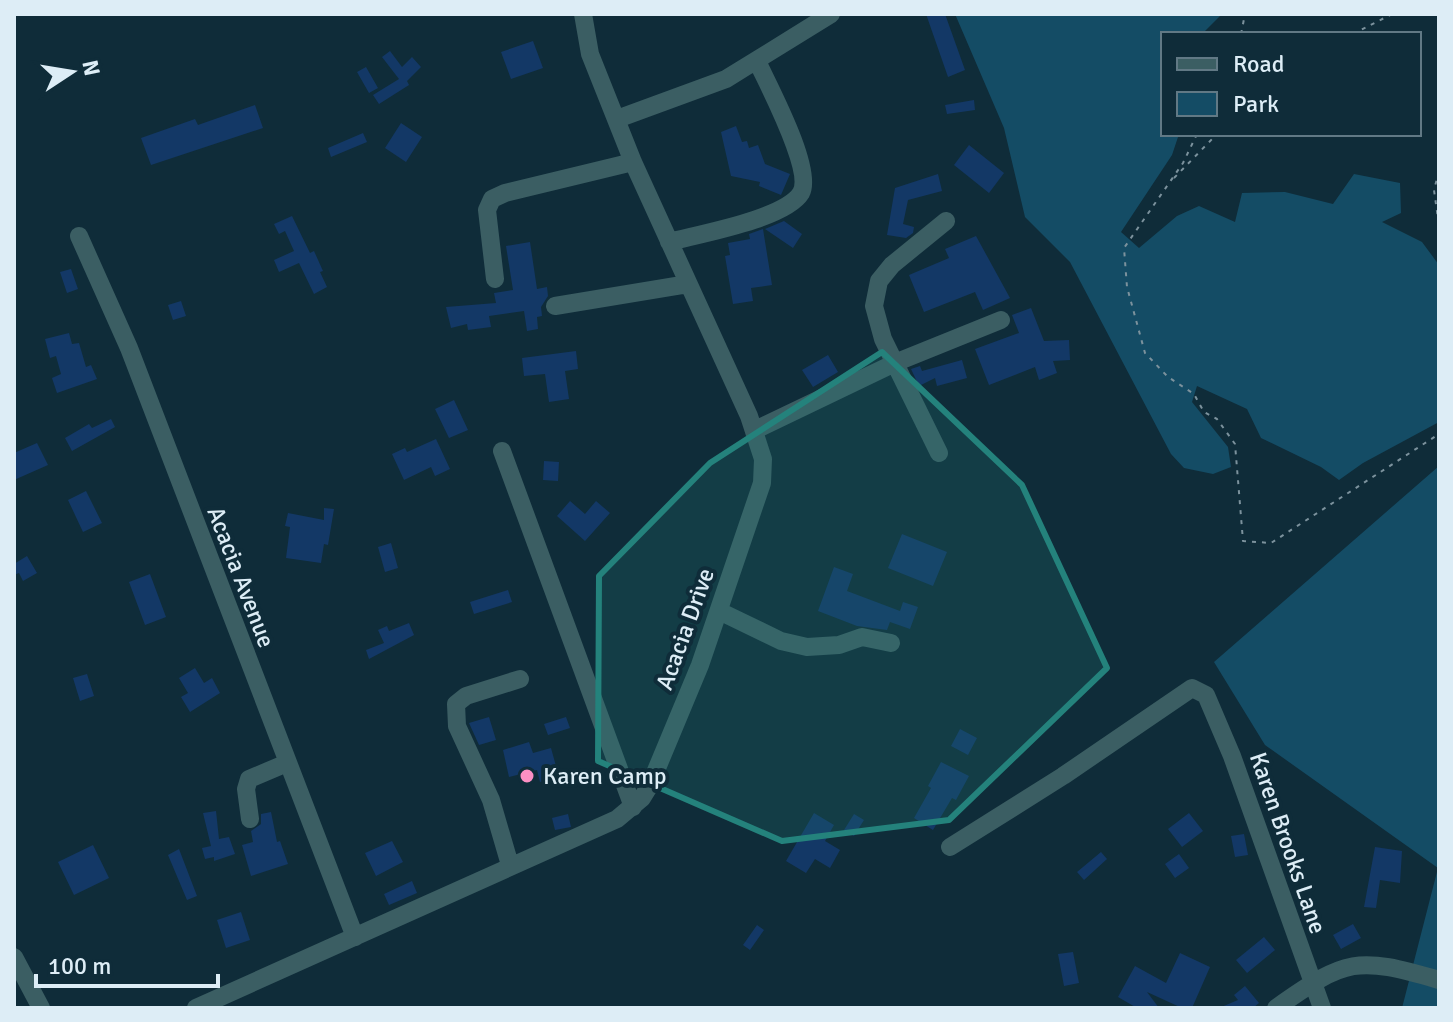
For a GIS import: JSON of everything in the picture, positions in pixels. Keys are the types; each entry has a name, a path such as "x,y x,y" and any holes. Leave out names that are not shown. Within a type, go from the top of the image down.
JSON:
{"street":[{"name":"Acacia Drive","path":"196,1008 510,865 569,842 617,819 633,807 650,785 719,611 762,483 763,459 755,430 633,162 590,54 583,14"},
{"path":"617,119 726,79 831,14"},
{"path":"669,242 761,217 786,206 801,193 805,178 798,155 757,61"},
{"path":"495,279 487,210 492,199 505,193 633,162"},
{"path":"939,453 875,318 879,281 892,265 946,221"},
{"name":"Acacia Avenue","path":"79,236 129,348 355,937"},
{"path":"555,306 688,284"},
{"path":"755,430 897,362 1001,320"},
{"path":"502,451 633,807"},
{"path":"719,611 781,641 807,647 839,645 862,637 891,643"},
{"path":"510,865 491,800 457,726 455,713 456,704 466,696 520,679"},
{"name":"Karen Brooks Lane","path":"950,847 1192,688 1206,695 1232,756 1322,1008"},
{"path":"250,819 246,789 249,779 287,763"},
{"path":"14,957 41,1008"},
{"path":"1276,1008 1339,969 1372,963 1439,980"}],"path":[{"path":"1357,32 1392,14"},
{"path":"1196,136 1124,248 1127,287 1145,353 1168,377 1194,394 1204,412 1217,419 1235,444 1243,541 1271,543 1439,434"},
{"path":"1167,185 1215,136"},
{"path":"1439,171 1434,190 1439,226"}],"highlighted area":[{"path":"882,352 1022,485 1107,668 949,820 782,841 598,761 599,576 710,463"}],"green space":[{"path":"955,14 1222,14 1204,32 1161,32 1161,136 1178,136 1172,155 1121,232 1139,248 1177,216 1199,206 1235,222 1242,193 1285,192 1333,204 1354,174 1400,183 1401,213 1382,222 1422,242 1439,265 1439,422 1363,463 1339,480 1321,467 1261,438 1247,409 1197,386 1192,402 1228,447 1231,467 1213,474 1184,468 1171,454 1070,262 1025,217 1004,128"},
{"path":"1439,466 1439,1008 1402,1008 1438,868 1265,745 1214,662"}],"building":[{"path":"926,14 945,14 965,70 948,77"},
{"path":"533,41 543,68 511,79 501,52"},
{"path":"390,51 402,67 412,57 421,67 407,81 409,85 379,104 373,95 399,79 382,57"},
{"path":"366,67 378,88 369,93 357,72"},
{"path":"974,100 975,110 947,114 945,105"},
{"path":"255,105 263,128 151,165 141,138 195,119 198,125"},
{"path":"401,123 422,137 406,162 385,148"},
{"path":"736,126 742,142 747,141 749,148 758,145 765,164 790,174 781,195 759,186 760,182 731,176 721,132"},
{"path":"363,133 367,142 331,157 328,148"},
{"path":"969,145 1004,173 989,193 954,165"},
{"path":"938,174 942,191 908,200 903,224 914,227 913,233 906,238 887,235 895,188"},
{"path":"292,216 310,253 314,251 323,271 320,272 327,287 314,294 299,263 279,272 274,260 294,251 285,231 279,234 274,224"},
{"path":"784,221 802,234 793,248 765,229"},
{"path":"763,229 772,285 751,288 753,301 733,304 725,256 730,255 728,243 750,239 749,234"},
{"path":"976,236 1010,298 983,310 975,292 924,312 909,275 949,258 945,249"},
{"path":"530,242 537,289 547,287 548,296 541,307 542,316 537,317 538,329 527,331 524,311 489,316 491,327 468,330 467,324 451,328 446,307 496,303 494,293 513,290 506,246"},
{"path":"71,269 78,289 67,293 60,272"},
{"path":"181,301 186,316 173,320 168,305"},
{"path":"1031,308 1044,341 1069,340 1070,360 1053,361 1057,373 1039,380 1035,367 989,385 975,349 1019,333 1012,315"},
{"path":"69,333 72,344 79,343 86,367 91,365 97,379 57,393 52,378 61,374 56,356 50,358 45,339"},
{"path":"576,351 578,369 565,371 569,399 549,402 545,374 524,376 522,358"},
{"path":"828,355 838,372 813,387 802,370"},
{"path":"962,360 967,378 937,386 935,378 919,386 911,369 920,366 922,371"},
{"path":"454,400 468,430 449,438 435,409"},
{"path":"111,419 115,427 72,451 65,438 89,424 92,428"},
{"path":"436,439 450,469 435,476 431,467 404,480 392,454 405,448 407,452"},
{"path":"37,443 48,465 14,480 14,453"},
{"path":"544,461 559,462 558,481 543,480"},
{"path":"86,491 102,523 83,532 68,500"},
{"path":"570,501 585,514 596,501 610,513 585,541 557,516"},
{"path":"324,508 334,509 328,545 324,544 321,563 286,558 290,527 285,526 288,513 324,520"},
{"path":"902,534 947,552 933,586 888,568"},
{"path":"391,543 398,568 385,572 378,547"},
{"path":"27,556 37,573 23,581 19,573 14,575 14,564"},
{"path":"834,567 853,574 847,591 900,611 903,602 918,607 910,629 890,622 887,630 857,626 818,611"},
{"path":"150,574 166,617 145,625 129,582"},
{"path":"508,590 512,602 474,614 470,602"},
{"path":"409,623 414,635 369,659 366,650 384,643 378,630 387,626 389,631"},
{"path":"195,668 204,683 212,678 220,693 190,712 181,697 188,693 179,678"},
{"path":"87,674 94,696 80,701 73,678"},
{"path":"489,717 496,740 479,745 469,723"},
{"path":"566,717 570,728 548,735 544,724"},
{"path":"960,729 977,738 968,755 951,746"},
{"path":"529,742 533,753 551,748 559,777 540,782 537,770 509,777 503,750"},
{"path":"941,762 969,776 956,800 952,798 933,830 914,818"},
{"path":"216,811 219,839 229,837 235,854 214,861 214,857 205,859 202,848 211,846 203,813"},
{"path":"271,812 277,842 280,841 288,864 251,876 242,845 253,842 251,831 261,824 261,814"},
{"path":"814,813 834,825 825,841 840,850 830,868 815,859 806,873 786,861"},
{"path":"1189,813 1203,831 1182,847 1168,829"},
{"path":"568,814 571,827 555,830 552,818"},
{"path":"854,814 864,820 854,836 844,830"},
{"path":"1244,834 1248,855 1235,857 1231,836"},
{"path":"392,841 403,862 376,876 365,853"},
{"path":"93,845 109,878 74,895 58,862"},
{"path":"1375,847 1402,851 1400,883 1380,880 1376,908 1364,907"},
{"path":"179,849 197,896 187,900 168,855"},
{"path":"1101,852 1107,859 1084,880 1077,872"},
{"path":"1179,854 1189,868 1175,878 1165,864"},
{"path":"412,881 417,893 389,905 384,894"},
{"path":"241,912 250,940 226,948 217,920"},
{"path":"1353,924 1361,938 1341,949 1333,935"},
{"path":"757,925 764,930 750,950 743,945"},
{"path":"1264,937 1275,950 1247,973 1236,960"},
{"path":"1073,952 1079,983 1064,986 1058,954"},
{"path":"1180,953 1210,967 1192,1008 1182,1008 1147,992 1159,1008 1137,1008 1118,997 1135,966 1166,983"},
{"path":"1245,986 1259,1003 1253,1008 1219,1008 1238,1000 1234,995"}],"place":[{"name":"Karen Camp","path":"527,776"}]}
